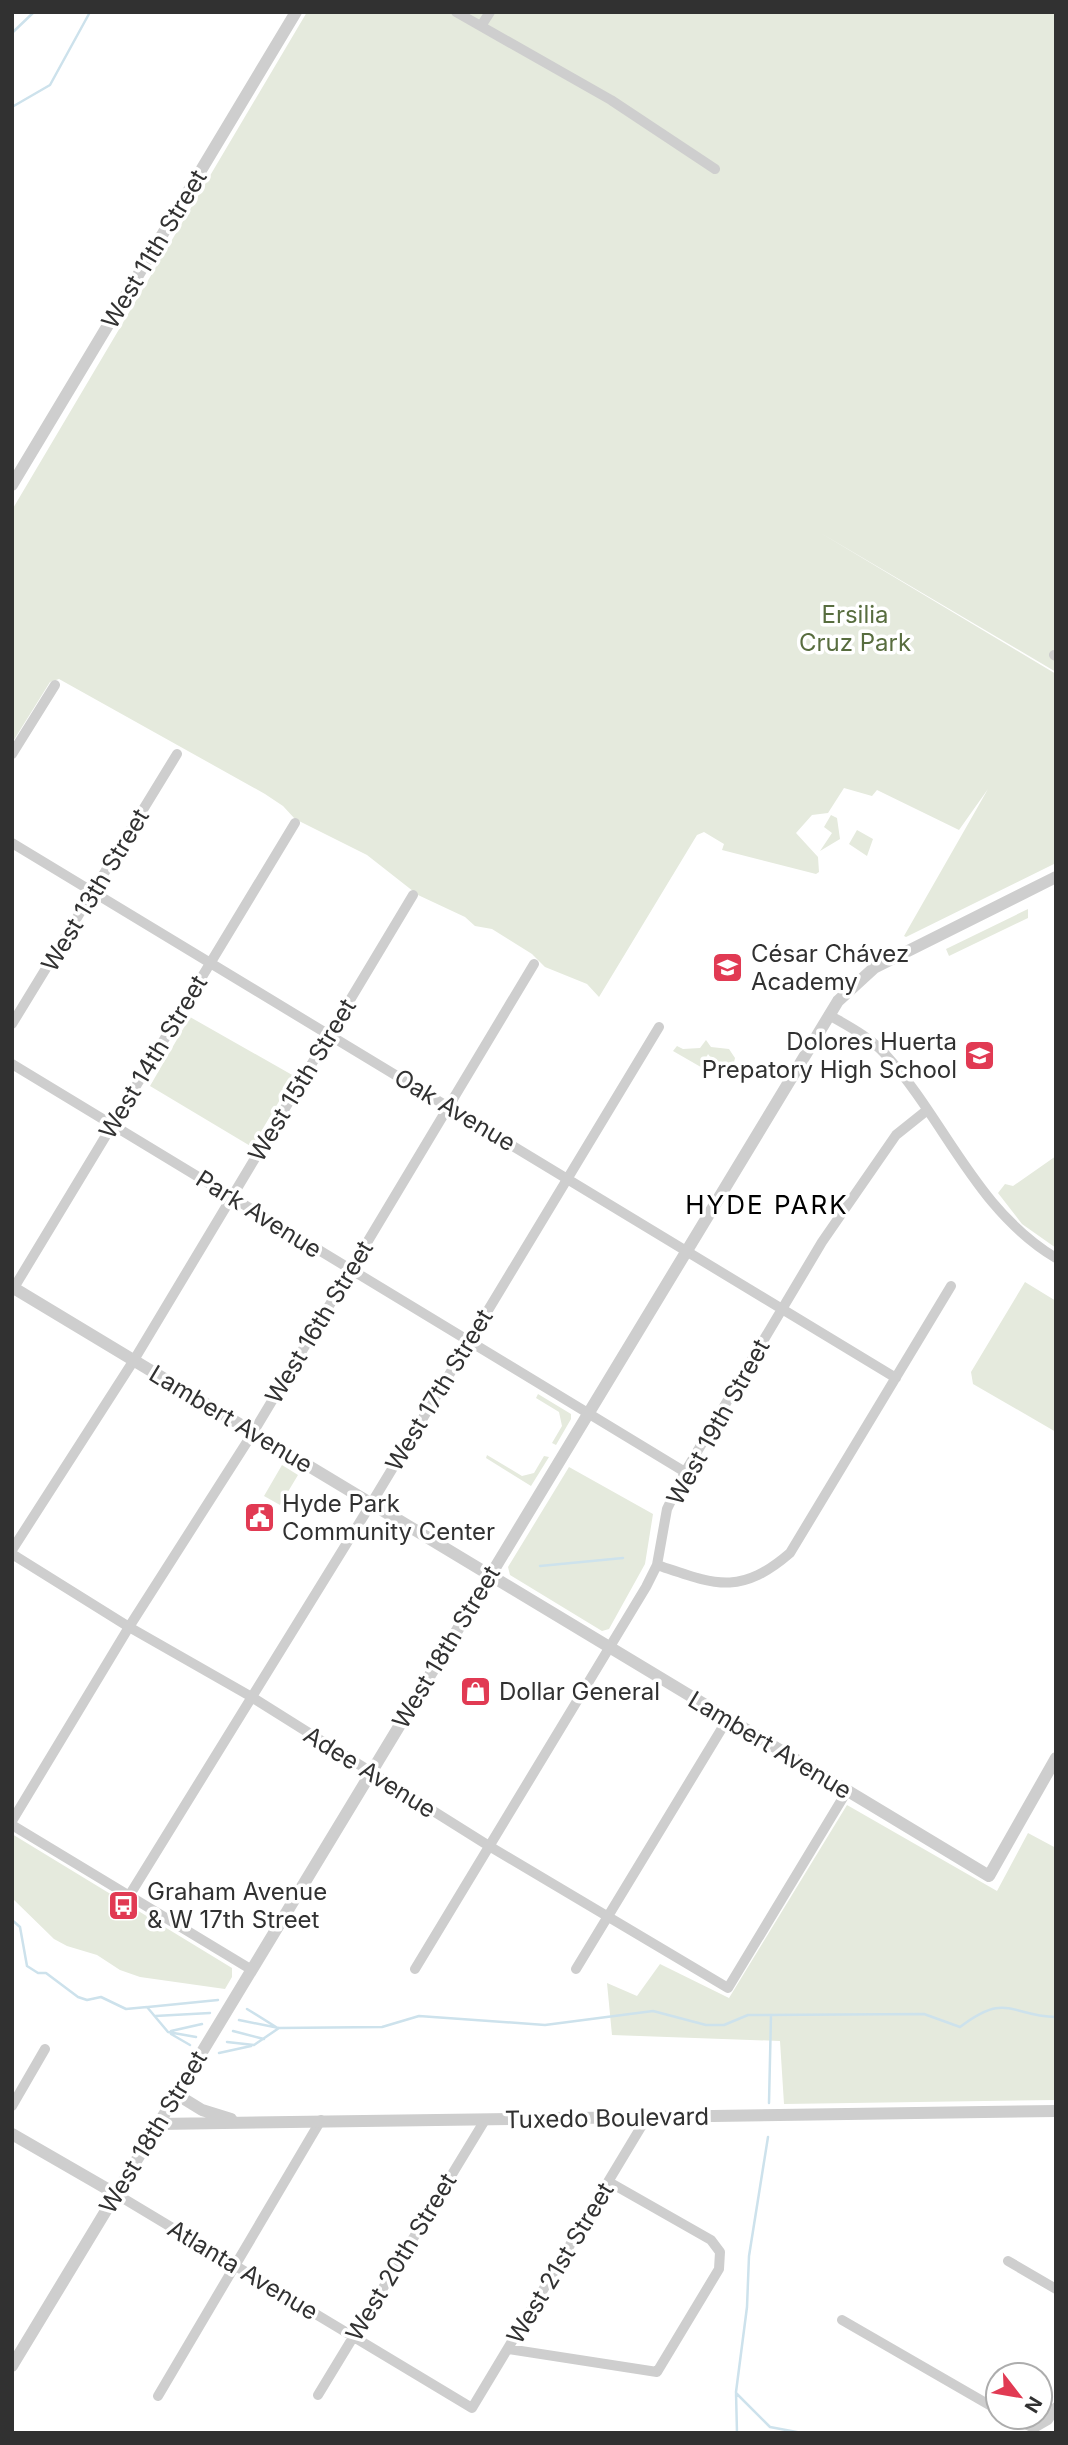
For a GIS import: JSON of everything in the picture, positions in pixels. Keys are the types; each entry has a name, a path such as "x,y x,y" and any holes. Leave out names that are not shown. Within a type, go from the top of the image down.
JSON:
{"street":[{"name":"West 11th Street","path":"12,485 296,12"},
{"path":"456,12 611,100 715,169"},
{"path":"481,26 490,12"},
{"path":"12,754 55,685"},
{"name":"West 13th Street","path":"12,1024 177,754"},
{"name":"West 14th Street","path":"13,1289 295,823"},
{"name":"Oak Avenue","path":"12,843 896,1378"},
{"name":"West 18th Street","path":"12,2366 829,1015 850,988 874,968 1056,877"},
{"name":"West 15th Street","path":"12,1552 134,1360 413,895"},
{"name":"West 16th Street","path":"12,1823 129,1627 254,1431 534,964"},
{"path":"829,1015 885,1053 982,1192 1004,1219 1030,1242 1056,1258"},
{"name":"West 17th Street","path":"129,1896 250,1696 371,1504 468,1339 659,1027"},
{"name":"Park Avenue","path":"12,1064 685,1472"},
{"name":"West 19th Street","path":"415,1969 610,1648 657,1565 667,1509 685,1472 822,1242 896,1135 926,1111"},
{"path":"657,1565 714,1584 746,1581 770,1570 790,1553 951,1286"},
{"name":"Lambert Avenue","path":"13,1289 254,1431 727,1720 989,1876 1056,1758"},
{"name":"Adee Avenue","path":"12,1552 129,1627 250,1696 489,1846 728,1988 847,1791"},
{"path":"576,1969 727,1720"},
{"path":"12,1823 252,1970"},
{"path":"12,2106 45,2049"},
{"path":"176,2094 202,2110 241,2121"},
{"name":"Tuxedo Boulevard","path":"158,2124 1056,2111"},
{"name":"West 21st Street","path":"472,2408 646,2117"},
{"path":"158,2396 320,2120"},
{"name":"West 20th Street","path":"318,2395 485,2120"},
{"name":"Atlanta Avenue","path":"12,2134 472,2408"},
{"path":"508,2348 657,2372 719,2269 720,2252 711,2241 609,2182"},
{"path":"1008,2261 1056,2289"},
{"path":"842,2320 984,2402"}],"green space":[{"name":"Ersilia Cruz Park","path":"307,12 1056,12 1056,672 819,532 1056,674 1056,863 906,937 904,936 988,789 959,830 877,790 872,796 844,788 828,813 812,815 796,833 818,857 819,872 816,874 722,850 724,844 704,832 697,835 599,997 587,984 545,967 532,954 492,929 475,926 465,917 418,895 367,855 295,819 283,806 265,794 59,679 50,682 12,743 12,510"},
{"path":"831,815 837,818 840,839 820,851 832,833 824,827"},
{"path":"857,830 873,839 867,856 849,844"},
{"path":"1028,909 1028,918 949,956 946,949"},
{"path":"190,1017 294,1076 252,1147 150,1086"},
{"path":"706,1040 711,1047 729,1049 735,1058 732,1071 718,1067 708,1054 705,1060 710,1067 706,1070 673,1051 677,1046 683,1049 700,1048"},
{"path":"1056,1156 1056,1248 1022,1224 998,1193 1005,1184 1013,1186"},
{"path":"1025,1282 1056,1301 1056,1432 973,1384 971,1372"},
{"path":"538,1394 571,1414 571,1419 556,1445 552,1443 562,1426 559,1412 536,1398"},
{"path":"487,1455 522,1476 534,1473 544,1456 549,1457 531,1486 486,1458"},
{"path":"282,1465 298,1475 280,1505 264,1496"},
{"path":"569,1467 653,1514 645,1564 609,1629 602,1631 510,1575 508,1567"},
{"path":"847,1805 997,1891 1028,1833 1056,1848 1056,2100 784,2104 780,2041 612,2035 607,1983 637,1996 660,1964 729,1998"},
{"path":"12,1834 232,1968 232,1977 225,1989 140,1977 120,1970 97,1955 54,1939 12,1898"}],"waterway":[{"path":"12,33 34,12"},
{"path":"12,107 50,85 90,12"},
{"path":"540,1566 623,1558"},
{"path":"12,1920 20,1927 27,1966 38,1973 46,1973 78,1997 87,2000 101,1997 126,2009 147,2007 168,2032 196,2037"},
{"path":"148,2007 218,2000"},
{"path":"227,2042 254,2045 279,2028 382,2027 419,2016 545,2025 653,2011 706,2025 724,2025 748,2015 924,2014 960,2027 988,2010 999,2008 1056,2017"},
{"path":"247,2009 276,2027"},
{"path":"155,2016 210,2013"},
{"path":"769,2103 771,2015"},
{"path":"239,2020 279,2028"},
{"path":"171,2031 202,2024"},
{"path":"233,2031 264,2039"},
{"path":"171,2034 190,2045"},
{"path":"219,2053 251,2046"},
{"path":"737,2433 736,2392 747,2307 749,2256 768,2137"},
{"path":"736,2393 770,2427 802,2433"}],"place":[{"name":"César Chávez Academy","path":"728,967"},
{"name":"Dolores Huerta Prepatory High School","path":"980,1055"},
{"name":"Hyde Park Community Center","path":"259,1517"},
{"name":"Dollar General","path":"476,1691"},
{"name":"Graham Avenue & W 17th Street","path":"124,1905"}],"district":[{"name":"HYDE PARK","path":"767,1204"}]}
